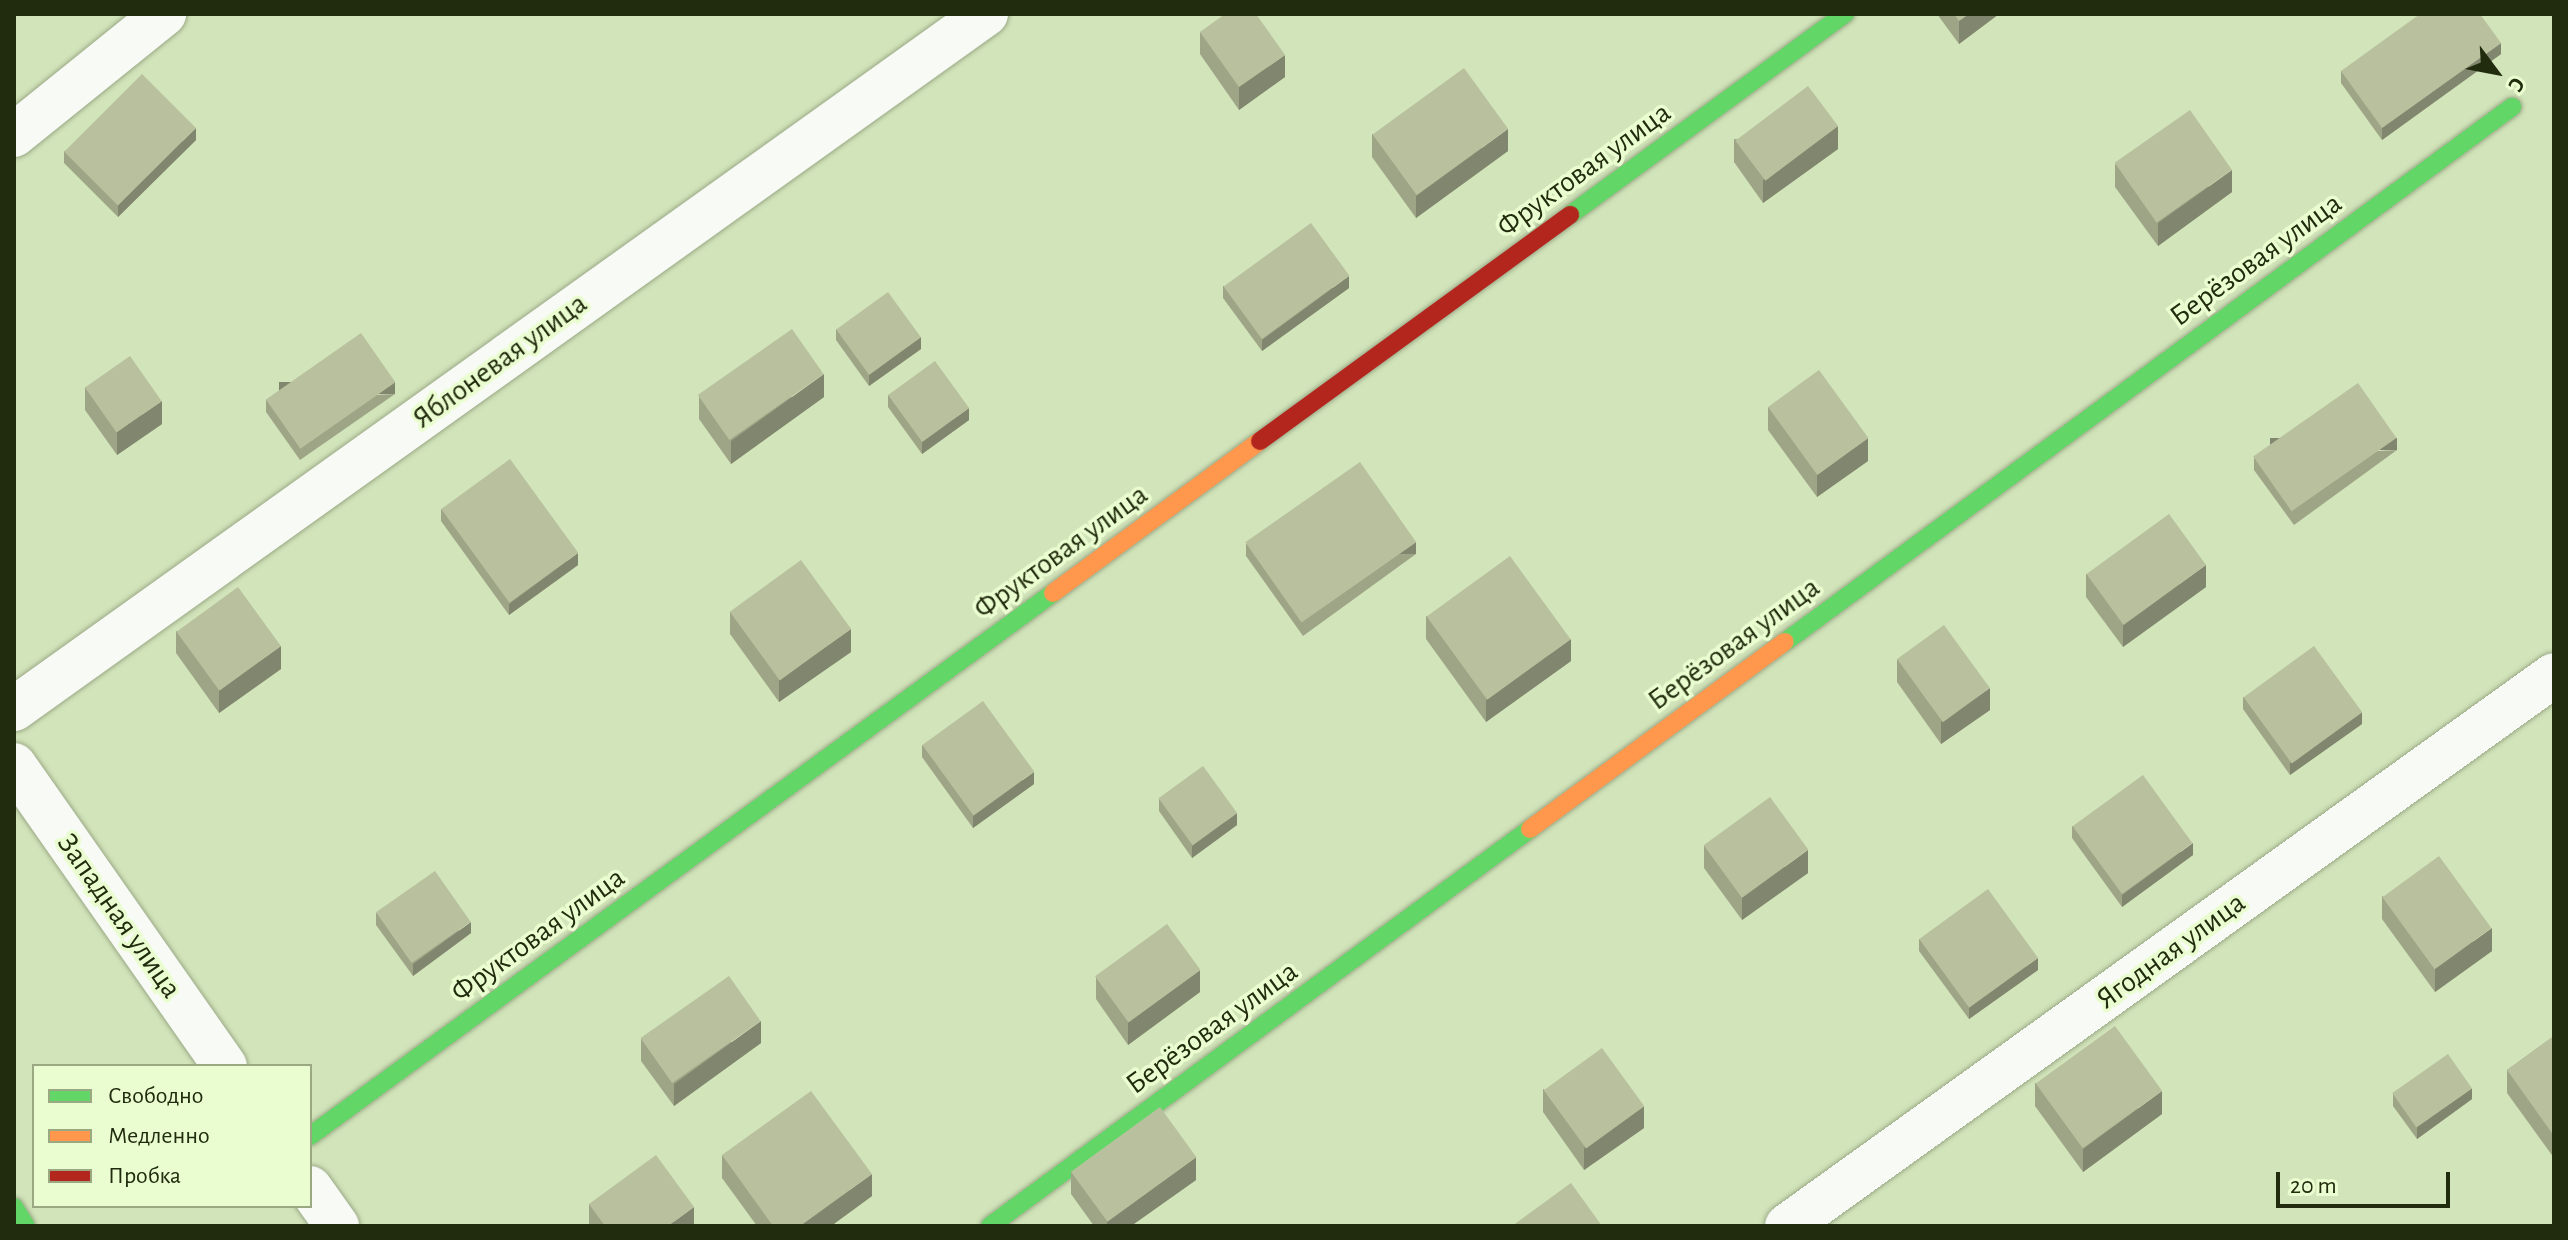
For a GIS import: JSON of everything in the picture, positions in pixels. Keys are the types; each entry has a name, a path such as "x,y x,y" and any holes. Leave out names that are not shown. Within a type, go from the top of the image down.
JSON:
{"main road":[{"name":"Фруктовая улица","path":"312,1135 1845,14"},
{"name":"Берёзовая улица","path":"990,1226 2512,107"},
{"path":"14,1207 26,1226"}],"street":[{"path":"14,135 164,14"},
{"name":"Яблоневая улица","path":"14,709 986,14"},
{"name":"Ягодная улица","path":"1787,1226 2554,675"},
{"name":"Западная улица","path":"14,765 224,1064"},
{"path":"312,1191 337,1226"}],"building":[{"path":"1225,14 1256,14 1285,55 1239,87 1200,32"},
{"path":"1954,14 1969,14 1959,21"},
{"path":"2420,14 2480,14 2501,43 2382,128 2341,71"},
{"path":"1464,68 1508,129 1417,195 1373,134"},
{"path":"142,74 196,128 118,206 64,152"},
{"path":"1808,86 1838,126 1765,181 1735,141"},
{"path":"2190,110 2232,170 2157,223 2115,163"},
{"path":"1311,223 1349,276 1262,339 1224,286"},
{"path":"888,292 921,337 869,375 836,330"},
{"path":"792,329 824,374 729,440 698,395"},
{"path":"361,333 395,382 300,449 266,400"},
{"path":"130,356 162,401 116,433 85,388"},
{"path":"935,361 969,408 922,442 888,395"},
{"path":"1819,370 1868,438 1817,475 1768,407"},
{"path":"2358,383 2396,438 2292,511 2253,456"},
{"path":"510,459 578,553 509,603 441,509"},
{"path":"1360,462 1416,542 1302,623 1245,542"},
{"path":"2169,514 2206,565 2124,625 2086,574"},
{"path":"1510,556 1571,639 1487,700 1427,617"},
{"path":"801,560 851,629 780,680 730,612"},
{"path":"238,587 281,646 219,691 177,632"},
{"path":"1944,625 1990,688 1943,722 1897,659"},
{"path":"2314,646 2362,712 2292,763 2244,697"},
{"path":"983,701 1034,771 973,815 922,745"},
{"path":"1203,766 1237,813 1193,845 1159,798"},
{"path":"2143,775 2192,843 2122,894 2073,826"},
{"path":"1770,797 1808,850 1742,898 1704,845"},
{"path":"2439,856 2491,928 2435,969 2382,897"},
{"path":"435,871 471,922 412,963 376,912"},
{"path":"1988,889 2038,958 1969,1008 1919,939"},
{"path":"1167,924 1201,970 1129,1022 1095,976"},
{"path":"729,976 761,1021 672,1083 641,1038"},
{"path":"2115,1026 2162,1091 2083,1148 2036,1084"},
{"path":"2554,1036 2554,1136 2507,1070"},
{"path":"1602,1048 1644,1106 1586,1149 1544,1090"},
{"path":"2448,1054 2472,1088 2416,1127 2392,1093"},
{"path":"811,1091 872,1174 800,1226 773,1226 722,1155"},
{"path":"1160,1107 1196,1157 1107,1222 1071,1172"},
{"path":"656,1155 694,1207 668,1226 605,1226 589,1204"},
{"path":"1571,1183 1602,1226 1512,1226"}],"traffic: fast":[{"path":"1570,215 1845,14"},
{"path":"1785,642 2512,107"},
{"path":"312,1135 1053,593"},
{"path":"990,1226 1530,829"},
{"path":"14,1207 26,1226"}],"traffic: slow":[{"path":"1053,593 1260,441"},
{"path":"1530,829 1785,642"}],"traffic: jam":[{"path":"1260,441 1570,215"}]}
